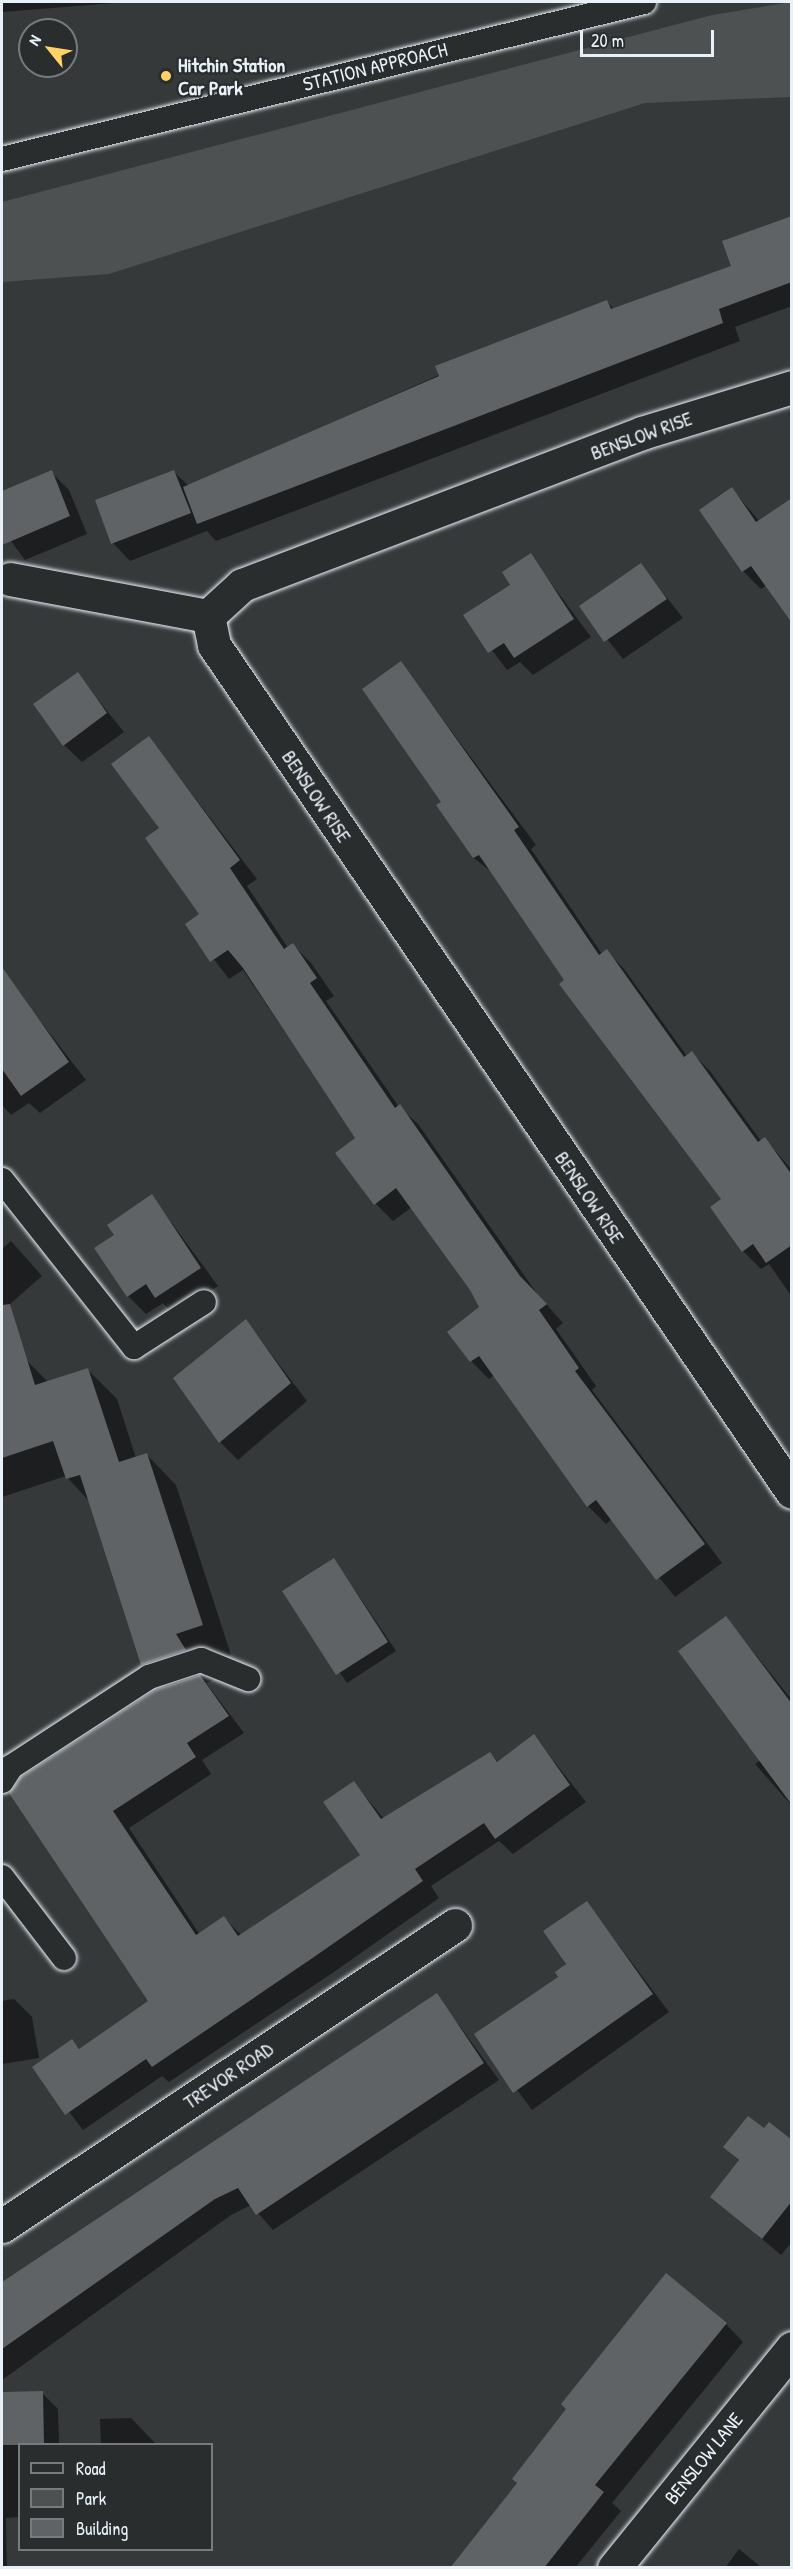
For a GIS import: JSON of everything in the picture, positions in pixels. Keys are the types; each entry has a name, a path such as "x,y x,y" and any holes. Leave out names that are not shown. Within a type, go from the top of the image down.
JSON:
{"street":[{"name":"BENSLOW RISE","path":"792,387 642,433 242,585 208,616 214,645 792,1492"},
{"path":"10,579 208,616"},
{"name":"TREVOR ROAD","path":"2,2226 455,1925"},
{"name":"BENSLOW LANE","path":"614,2568 792,2348"}],"lane":[{"name":"STATION APPROACH","path":"2,159 644,2"},
{"path":"2,1180 134,1347 204,1302"},
{"path":"2,1781 11,1767 149,1677 201,1660 248,1679"},
{"path":"2,1877 64,1958"}],"green space":[{"path":"791,2 791,97 645,103 109,274 2,282 2,202 712,15"}],"building":[{"path":"792,216 792,282 719,309 723,323 197,524 183,487 439,376 435,366 607,300 611,309 731,266 722,241"},
{"path":"52,470 70,516 2,545 2,491"},
{"path":"174,470 191,513 111,544 95,500"},
{"path":"732,487 756,522 792,498 792,623 751,566 742,572 699,510"},
{"path":"531,553 574,619 514,658 504,643 488,653 463,615 510,585 502,572"},
{"path":"641,563 667,599 604,642 579,606"},
{"path":"401,661 519,827 514,830 599,955 607,949 684,1057 692,1051 758,1142 765,1137 792,1175 792,1245 766,1263 753,1244 742,1252 724,1227 710,1207 721,1199 559,984 564,980 479,855 473,858 436,805 441,802 362,689"},
{"path":"78,672 107,713 63,746 33,704"},
{"path":"149,736 240,860 230,868 284,949 293,943 317,978 310,983 395,1108 400,1104 520,1276 547,1304 539,1310 579,1368 575,1371 705,1544 656,1580 596,1500 587,1507 479,1356 470,1362 447,1332 479,1307 470,1290 396,1188 374,1205 335,1153 355,1138 243,968 228,950 210,962 185,924 199,914 145,838 159,828 111,764"},
{"path":"2,967 69,1062 21,1096 2,1069"},
{"path":"152,1194 201,1268 155,1298 146,1284 127,1297 94,1248 114,1235 107,1225"},
{"path":"10,1304 35,1385 88,1368 119,1462 147,1453 203,1625 176,1634 186,1650 141,1665 80,1475 66,1479 53,1441 2,1458 2,1305"},
{"path":"246,1319 291,1383 219,1443 173,1378"},
{"path":"334,1558 388,1642 336,1675 282,1591"},
{"path":"726,1616 792,1704 792,1805 678,1651"},
{"path":"200,1675 229,1716 187,1743 196,1757 113,1811 196,1935 224,1916 238,1936 360,1855 323,1802 354,1781 381,1819 490,1752 497,1762 534,1734 570,1785 495,1839 484,1823 415,1869 423,1881 314,1957 152,2067 146,2059 65,2115 32,2067 72,2039 79,2049 148,2001 9,1793 21,1777 155,1690"},
{"path":"587,1901 653,1994 513,2093 474,2034 558,1977 555,1972 566,1964 543,1931"},
{"path":"437,1993 484,2063 256,2215 238,2188 215,2199 2,2349 2,2282"},
{"path":"748,2116 764,2128 769,2122 792,2140 792,2201 762,2239 710,2197 739,2160 723,2147"},
{"path":"666,2273 727,2323 595,2485 604,2492 544,2568 450,2568 517,2483 512,2479 566,2409 561,2404"},
{"path":"43,2391 44,2443 2,2445 2,2392"}],"place":[{"name":"Hitchin Station Car Park","path":"166,76"}]}
